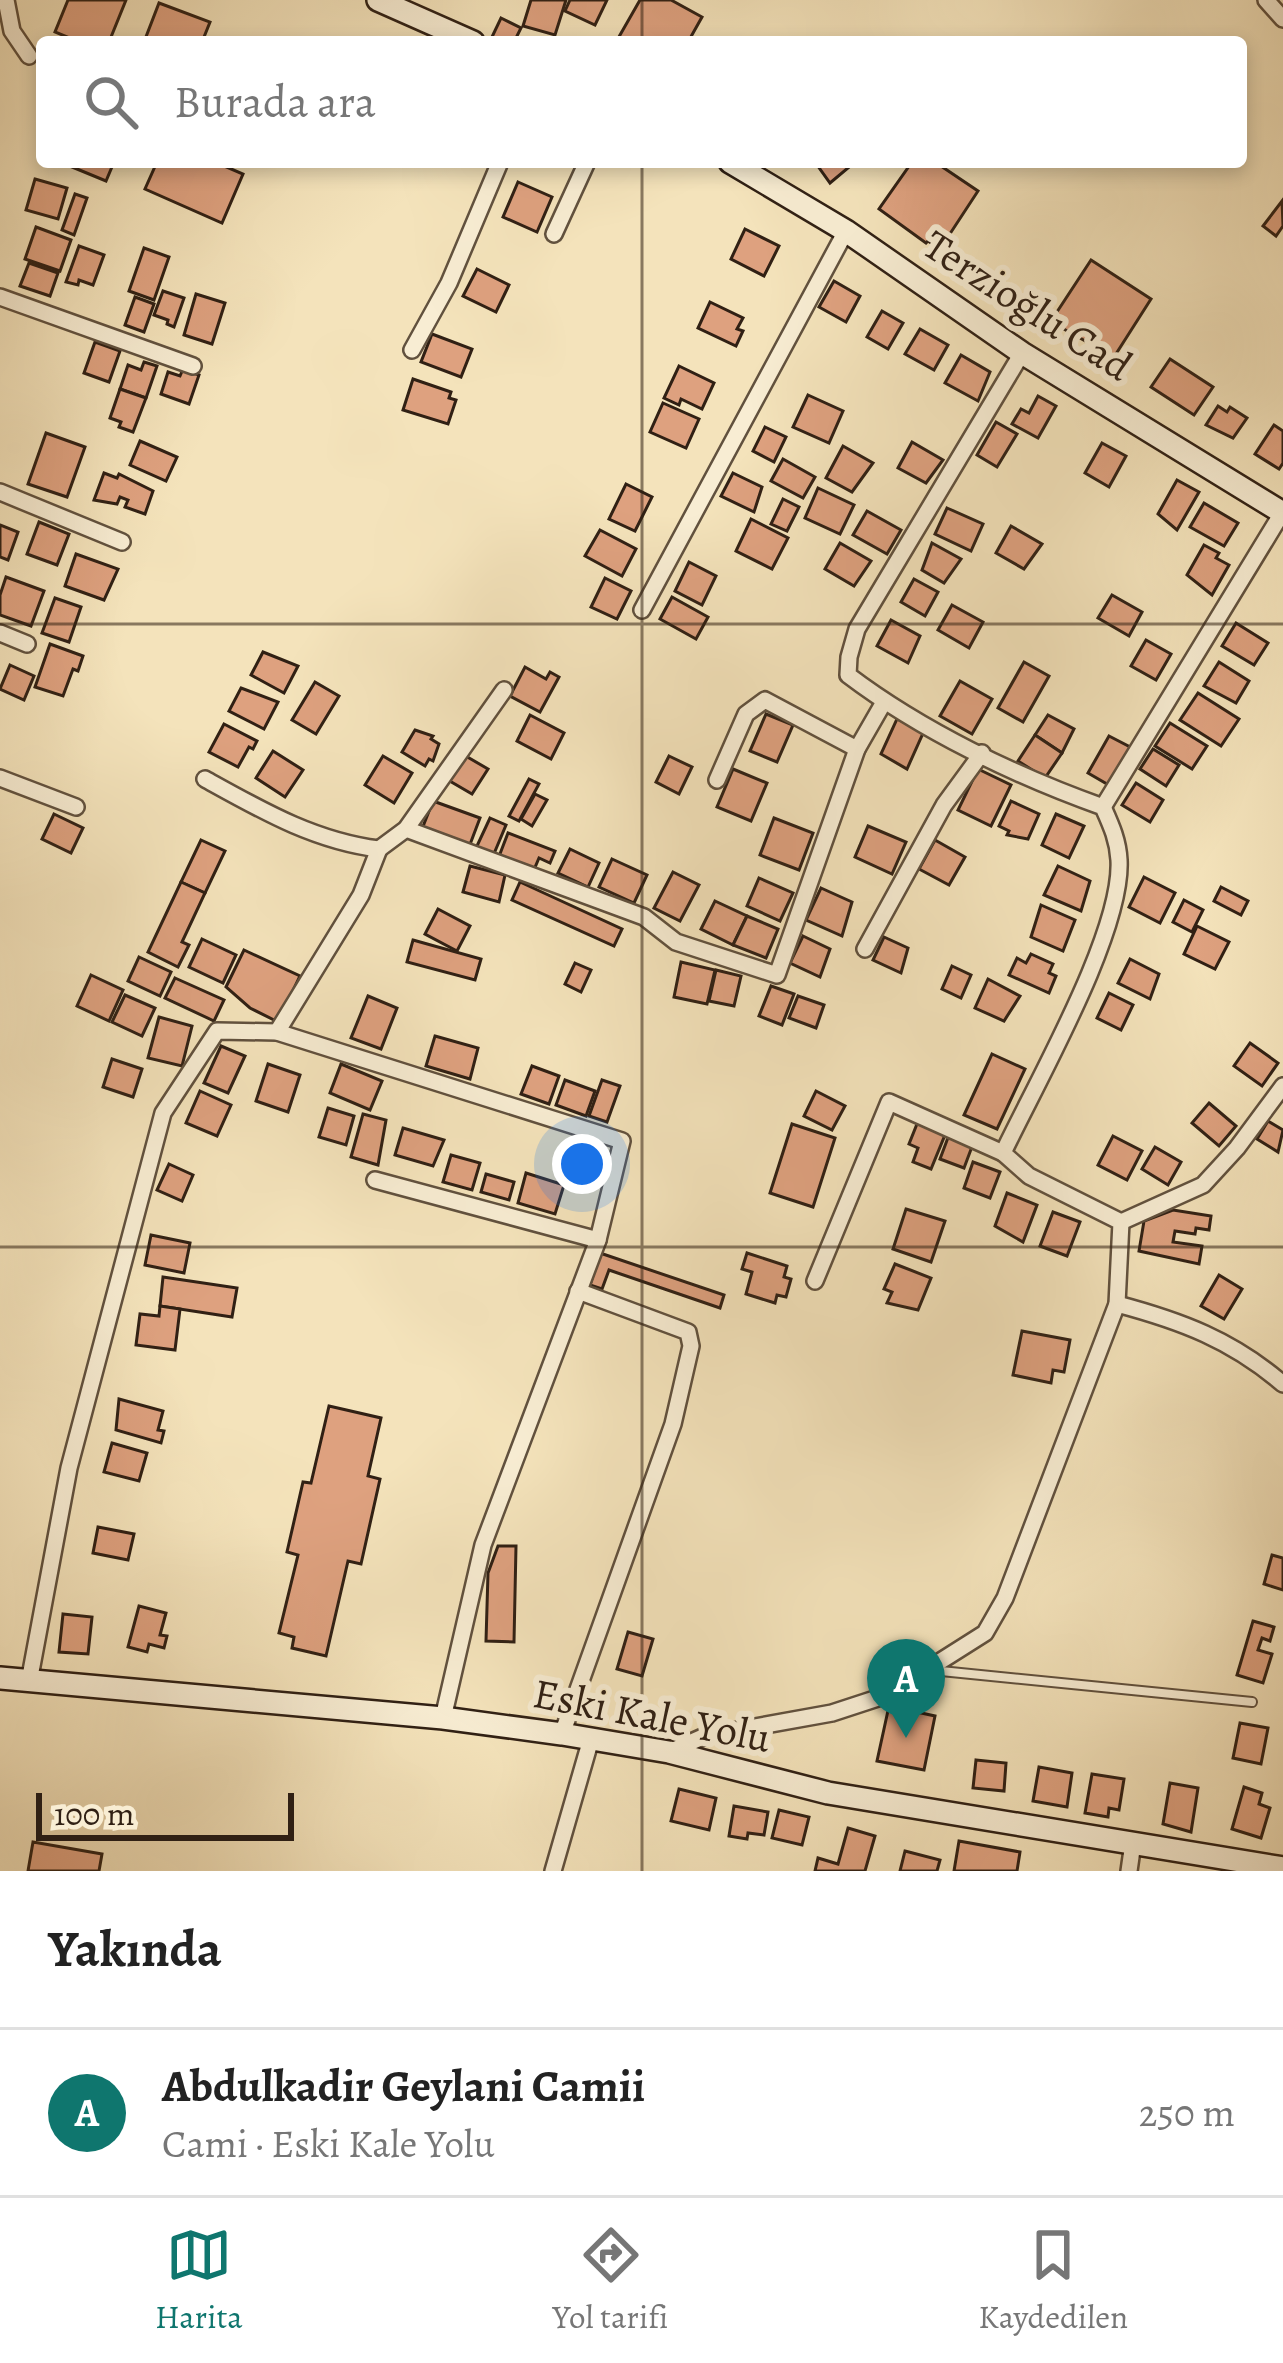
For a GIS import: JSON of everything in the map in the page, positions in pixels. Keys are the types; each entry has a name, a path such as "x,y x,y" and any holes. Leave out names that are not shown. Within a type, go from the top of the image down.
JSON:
{"street":[{"path":"6,0 12,31 29,56"},
{"path":"379,0 417,7 463,36"},
{"path":"1266,0 1283,19"},
{"path":"412,350 449,283 497,168"},
{"path":"554,234 584,168"},
{"name":"Terzioğlu Cad","path":"740,168 846,231 1022,353 1282,513"},
{"path":"642,610 846,231"},
{"path":"0,297 193,366"},
{"path":"1003,1153 1106,934 1120,865 1116,836 1103,807 1034,782 884,702 848,675 857,629 1022,353"},
{"path":"0,492 122,542"},
{"path":"1103,807 1282,513"},
{"path":"0,633 27,644"},
{"path":"277,1032 362,895 379,849 406,829 504,690"},
{"path":"717,780 746,714 765,700 857,749"},
{"path":"406,829 644,917 676,942 777,975 857,749 884,702"},
{"path":"865,949 944,805 982,753"},
{"path":"0,778 76,807"},
{"path":"205,779 337,844 379,849"},
{"path":"29,1682 69,1468 163,1113 217,1031 277,1032 622,1141 598,1240 482,1545 443,1718"},
{"path":"1121,1222 1203,1185 1281,1093"},
{"path":"815,1281 890,1102 1003,1153 1029,1175 1121,1222"},
{"path":"375,1180 598,1240"},
{"path":"669,1752 705,1736 832,1713 887,1695 985,1634 1005,1598 1117,1304 1121,1222"},
{"path":"562,1734 673,1424 691,1346 688,1332 578,1291"},
{"path":"1117,1304 1189,1324 1260,1364 1283,1384"},
{"name":"Eski Kale Yolu","path":"0,1678 443,1718 562,1734 669,1752 829,1793 1283,1868"},
{"path":"553,1871 591,1739"},
{"path":"1129,1871 1133,1843"}],"lane":[{"path":"930,1670 1252,1702"}],"building":[{"path":"68,0 126,0 111,36 55,32"},
{"path":"531,0 566,0 555,35 523,26"},
{"path":"570,0 607,0 595,25 565,11"},
{"path":"640,0 671,0 702,17 691,36 619,36"},
{"path":"159,3 210,22 204,36 146,36"},
{"path":"501,18 521,28 517,36 492,36"},
{"path":"75,168 111,168 106,181"},
{"path":"154,168 229,168 243,174 222,223 145,189"},
{"path":"819,168 848,168 830,183"},
{"path":"908,168 944,168 978,191 940,249 879,209"},
{"path":"35,179 67,188 58,219 26,210"},
{"path":"518,182 552,197 537,232 503,217"},
{"path":"75,194 87,198 74,235 62,230"},
{"path":"1282,201 1283,226 1276,236 1263,226"},
{"path":"36,227 71,240 60,271 25,259"},
{"path":"745,229 779,246 764,276 731,259"},
{"path":"79,246 104,255 93,285 66,282"},
{"path":"144,248 169,257 154,300 129,291"},
{"path":"1091,260 1151,299 1114,357 1053,318"},
{"path":"29,263 58,273 50,296 20,286"},
{"path":"477,269 509,285 496,312 463,296"},
{"path":"834,281 860,296 846,322 819,307"},
{"path":"163,291 184,298 174,327 154,315"},
{"path":"196,294 225,303 212,344 184,335"},
{"path":"135,297 154,304 144,332 125,325"},
{"path":"710,302 743,318 736,346 698,328"},
{"path":"882,311 903,323 888,349 867,337"},
{"path":"920,329 948,345 934,370 905,354"},
{"path":"432,334 472,349 461,377 421,362"},
{"path":"95,342 120,351 109,382 84,373"},
{"path":"961,355 990,372 978,401 945,383"},
{"path":"1170,359 1213,387 1194,415 1151,387"},
{"path":"144,362 157,366 146,398 120,389 128,365 141,370"},
{"path":"679,366 714,383 702,409 681,399 679,405 664,398"},
{"path":"183,369 199,375 189,404 161,394 168,372 180,376"},
{"path":"413,379 451,392 449,398 456,400 448,424 403,410"},
{"path":"120,389 146,398 133,432 110,418"},
{"path":"808,395 843,411 829,443 793,427"},
{"path":"1038,396 1056,406 1038,438 1012,424 1021,409 1029,413"},
{"path":"663,403 699,419 686,448 650,432"},
{"path":"1218,406 1227,412 1230,407 1247,418 1233,438 1206,425"},
{"path":"996,422 1017,434 997,467 977,455"},
{"path":"1274,425 1283,431 1279,469 1255,454"},
{"path":"765,427 786,437 774,462 753,451"},
{"path":"46,433 85,447 67,497 28,484"},
{"path":"140,441 177,457 166,481 130,465"},
{"path":"912,442 943,460 926,483 898,468"},
{"path":"1102,443 1126,456 1109,487 1085,473"},
{"path":"843,446 873,463 852,492 826,478"},
{"path":"783,459 815,477 803,498 771,481"},
{"path":"104,473 117,478 119,474 153,491 145,514 125,507 128,500 120,497 117,504 94,500"},
{"path":"733,473 762,487 754,512 721,496"},
{"path":"1177,480 1199,492 1177,530 1158,514"},
{"path":"626,484 652,497 635,531 609,519"},
{"path":"818,488 854,505 840,534 805,518"},
{"path":"783,499 799,507 787,531 771,524"},
{"path":"1204,503 1238,523 1224,546 1190,527"},
{"path":"947,508 983,524 971,551 935,534"},
{"path":"867,511 901,530 887,554 853,535"},
{"path":"751,519 788,538 772,569 736,551"},
{"path":"39,522 69,534 57,565 27,554"},
{"path":"0,525 18,532 8,560 0,557"},
{"path":"1011,526 1042,544 1024,569 996,553"},
{"path":"600,530 636,549 622,576 585,556"},
{"path":"840,543 871,561 854,586 825,569"},
{"path":"932,543 961,559 944,583 922,570"},
{"path":"1204,545 1229,565 1212,595 1187,575"},
{"path":"76,554 118,569 104,600 65,586"},
{"path":"689,562 716,576 702,605 675,591"},
{"path":"6,577 44,591 31,626 0,615"},
{"path":"605,578 631,591 617,619 591,607"},
{"path":"914,579 938,592 925,616 901,602"},
{"path":"1112,595 1142,612 1129,636 1098,618"},
{"path":"672,597 708,617 696,639 660,619"},
{"path":"55,598 81,607 69,642 42,633"},
{"path":"952,605 983,622 969,648 938,630"},
{"path":"891,620 920,636 908,663 877,646"},
{"path":"1236,623 1268,643 1254,665 1222,646"},
{"path":"1146,640 1171,654 1156,680 1131,666"},
{"path":"50,644 83,656 63,696 35,687"},
{"path":"263,652 298,666 284,693 251,675"},
{"path":"1024,662 1049,676 1023,722 998,708"},
{"path":"1219,662 1249,681 1236,703 1204,686"},
{"path":"10,665 34,676 24,700 0,689"},
{"path":"525,667 546,679 550,672 559,677 540,712 510,696"},
{"path":"960,681 992,699 972,734 940,716"},
{"path":"315,682 339,696 316,734 292,720"},
{"path":"241,688 278,702 264,729 229,711"},
{"path":"1198,693 1239,719 1221,746 1180,720"},
{"path":"766,714 793,725 777,762 750,751"},
{"path":"530,715 564,733 551,759 517,741"},
{"path":"1048,715 1074,729 1062,753 1035,735"},
{"path":"897,719 924,731 907,769 881,754"},
{"path":"1170,723 1207,746 1192,769 1155,746"},
{"path":"224,724 257,741 238,767 209,752"},
{"path":"415,730 433,736 439,744 433,761 429,759 425,766 402,752"},
{"path":"1035,735 1062,753 1045,778 1018,761"},
{"path":"1109,736 1132,748 1114,788 1088,773"},
{"path":"1153,749 1179,765 1166,786 1140,769"},
{"path":"273,751 303,770 285,797 256,778"},
{"path":"464,755 488,769 472,794 448,780"},
{"path":"383,756 412,773 394,803 365,785"},
{"path":"669,756 692,767 679,794 656,782"},
{"path":"733,769 767,783 751,821 717,807"},
{"path":"978,769 1011,785 991,826 958,810"},
{"path":"529,779 539,784 519,821 509,816"},
{"path":"1136,783 1163,800 1150,822 1122,805"},
{"path":"535,794 547,800 532,826 521,819"},
{"path":"433,801 480,818 469,847 422,829"},
{"path":"1011,801 1039,814 1028,839 1007,835 1009,831 999,826"},
{"path":"54,814 83,828 71,853 42,839"},
{"path":"1056,814 1084,826 1069,858 1042,845"},
{"path":"490,818 506,825 493,856 476,848"},
{"path":"774,818 813,833 799,870 760,855"},
{"path":"868,826 906,842 892,874 855,857"},
{"path":"508,833 555,851 550,863 539,858 533,872 498,859"},
{"path":"201,840 225,851 205,893 181,882"},
{"path":"935,840 965,857 949,885 919,869"},
{"path":"570,849 599,863 588,887 558,873"},
{"path":"612,859 647,875 634,903 599,887"},
{"path":"470,866 505,875 499,902 463,892"},
{"path":"1058,866 1090,881 1081,911 1044,895"},
{"path":"673,872 699,885 680,921 654,908"},
{"path":"1144,877 1175,893 1160,923 1129,907"},
{"path":"759,878 793,893 780,921 747,906"},
{"path":"181,882 205,893 182,942 189,945 178,967 148,952"},
{"path":"520,882 622,929 614,946 512,900"},
{"path":"1221,887 1248,901 1241,915 1214,901"},
{"path":"821,888 852,902 842,936 806,920"},
{"path":"1184,900 1203,910 1192,932 1173,922"},
{"path":"715,901 747,916 733,945 701,929"},
{"path":"1041,905 1075,920 1063,951 1031,937"},
{"path":"438,909 470,926 457,951 425,934"},
{"path":"747,916 778,929 766,958 733,945"},
{"path":"1197,926 1229,942 1215,969 1184,954"},
{"path":"803,936 830,949 820,977 790,963"},
{"path":"884,937 908,948 901,973 873,960"},
{"path":"202,939 236,955 223,983 189,967"},
{"path":"413,940 481,959 475,980 407,962"},
{"path":"244,950 300,976 278,1022 250,1008 226,987"},
{"path":"1031,954 1053,964 1049,973 1056,976 1049,993 1009,975 1017,958 1026,963"},
{"path":"139,957 171,972 160,996 128,981"},
{"path":"1130,959 1159,974 1150,999 1118,983"},
{"path":"681,962 715,970 707,1004 674,997"},
{"path":"575,963 591,970 581,992 565,984"},
{"path":"952,966 971,975 961,998 942,989"},
{"path":"716,970 741,976 734,1006 709,1001"},
{"path":"91,975 123,990 109,1021 77,1006"},
{"path":"175,978 224,1000 214,1021 165,998"},
{"path":"988,979 1020,996 1004,1021 975,1008"},
{"path":"771,986 794,994 782,1025 759,1016"},
{"path":"1109,993 1133,1005 1121,1030 1097,1018"},
{"path":"125,995 155,1008 142,1036 112,1022"},
{"path":"368,996 397,1008 381,1049 351,1038"},
{"path":"798,996 824,1005 816,1028 789,1018"},
{"path":"159,1017 192,1026 182,1066 148,1058"},
{"path":"435,1036 478,1048 470,1079 426,1066"},
{"path":"1250,1043 1278,1063 1262,1086 1234,1066"},
{"path":"221,1046 245,1056 228,1093 204,1083"},
{"path":"992,1054 1025,1069 997,1129 964,1115"},
{"path":"112,1059 142,1069 133,1097 103,1087"},
{"path":"268,1064 300,1075 288,1112 256,1101"},
{"path":"341,1064 382,1081 370,1110 330,1093"},
{"path":"532,1066 559,1076 549,1104 521,1094"},
{"path":"565,1080 595,1091 586,1116 556,1105"},
{"path":"602,1080 620,1086 607,1122 589,1116"},
{"path":"200,1091 231,1105 217,1136 186,1123"},
{"path":"816,1091 845,1106 832,1130 804,1116"},
{"path":"1209,1103 1236,1126 1219,1146 1192,1123"},
{"path":"328,1108 354,1116 346,1145 319,1137"},
{"path":"363,1114 386,1120 378,1165 351,1157"},
{"path":"919,1119 947,1130 931,1169 913,1162 918,1148 909,1144"},
{"path":"1268,1121 1283,1130 1278,1152 1257,1139"},
{"path":"792,1124 835,1138 813,1207 770,1193"},
{"path":"403,1128 444,1140 433,1166 395,1155"},
{"path":"949,1135 973,1144 964,1168 940,1159"},
{"path":"1113,1136 1142,1151 1127,1180 1098,1165"},
{"path":"1155,1147 1181,1162 1168,1185 1142,1169"},
{"path":"451,1155 480,1163 472,1190 443,1182"},
{"path":"973,1162 1000,1172 990,1198 964,1188"},
{"path":"169,1164 193,1175 182,1201 157,1190"},
{"path":"526,1173 564,1185 555,1214 518,1203"},
{"path":"486,1174 514,1182 509,1200 481,1192"},
{"path":"1007,1193 1037,1205 1023,1242 995,1226"},
{"path":"906,1209 945,1221 931,1262 893,1249"},
{"path":"1173,1210 1211,1216 1209,1230 1175,1231 1173,1242 1202,1246 1199,1264 1139,1251 1144,1221"},
{"path":"1053,1212 1080,1222 1067,1256 1040,1246"},
{"path":"151,1235 190,1243 184,1273 145,1265"},
{"path":"600,1253 724,1295 720,1308 609,1270 602,1289 590,1285"},
{"path":"747,1253 787,1266 784,1277 791,1279 786,1297 777,1295 775,1303 746,1294 752,1272 742,1269"},
{"path":"895,1264 931,1278 918,1310 887,1303 892,1292 884,1289"},
{"path":"1219,1275 1242,1289 1224,1319 1201,1306"},
{"path":"163,1277 237,1288 232,1317 160,1306"},
{"path":"160,1306 180,1309 175,1350 136,1345 140,1314 159,1316"},
{"path":"1022,1331 1070,1340 1064,1372 1053,1370 1051,1383 1013,1375"},
{"path":"119,1399 163,1411 158,1430 164,1431 161,1443 116,1430"},
{"path":"329,1406 381,1418 368,1476 380,1479 361,1564 348,1561 326,1656 292,1648 294,1637 279,1633 298,1555 287,1552 303,1482 311,1483"},
{"path":"112,1443 147,1453 139,1481 104,1472"},
{"path":"98,1527 134,1534 128,1560 93,1553"},
{"path":"498,1546 516,1546 514,1642 486,1641 488,1573"},
{"path":"1272,1555 1283,1558 1283,1590 1264,1584"},
{"path":"139,1606 166,1613 160,1635 167,1636 164,1648 149,1644 147,1652 128,1647"},
{"path":"63,1614 92,1617 88,1654 59,1652"},
{"path":"1253,1621 1274,1627 1270,1641 1262,1638 1258,1650 1272,1654 1263,1683 1237,1675"},
{"path":"628,1632 653,1639 642,1676 617,1669"},
{"path":"889,1706 935,1716 924,1770 877,1761"},
{"path":"1240,1723 1268,1728 1261,1764 1233,1758"},
{"path":"976,1760 1006,1763 1004,1791 973,1788"},
{"path":"1039,1767 1072,1773 1067,1807 1033,1801"},
{"path":"1092,1774 1124,1779 1119,1810 1109,1808 1108,1817 1085,1813"},
{"path":"1170,1783 1198,1788 1191,1832 1163,1824"},
{"path":"1244,1787 1262,1793 1259,1804 1270,1808 1261,1838 1232,1829"},
{"path":"679,1789 716,1798 709,1830 671,1821"},
{"path":"734,1806 768,1812 764,1835 729,1836"},
{"path":"779,1810 809,1817 802,1845 772,1838"},
{"path":"848,1828 875,1836 865,1871 815,1871 818,1858 838,1864"},
{"path":"959,1841 1020,1852 1017,1871 954,1871"},
{"path":"33,1842 102,1854 99,1871 28,1871"},
{"path":"905,1851 940,1860 937,1871 900,1871"}],"place":[{"name":"Abdulkadir Geylani Camii","path":"906,1738"}]}
